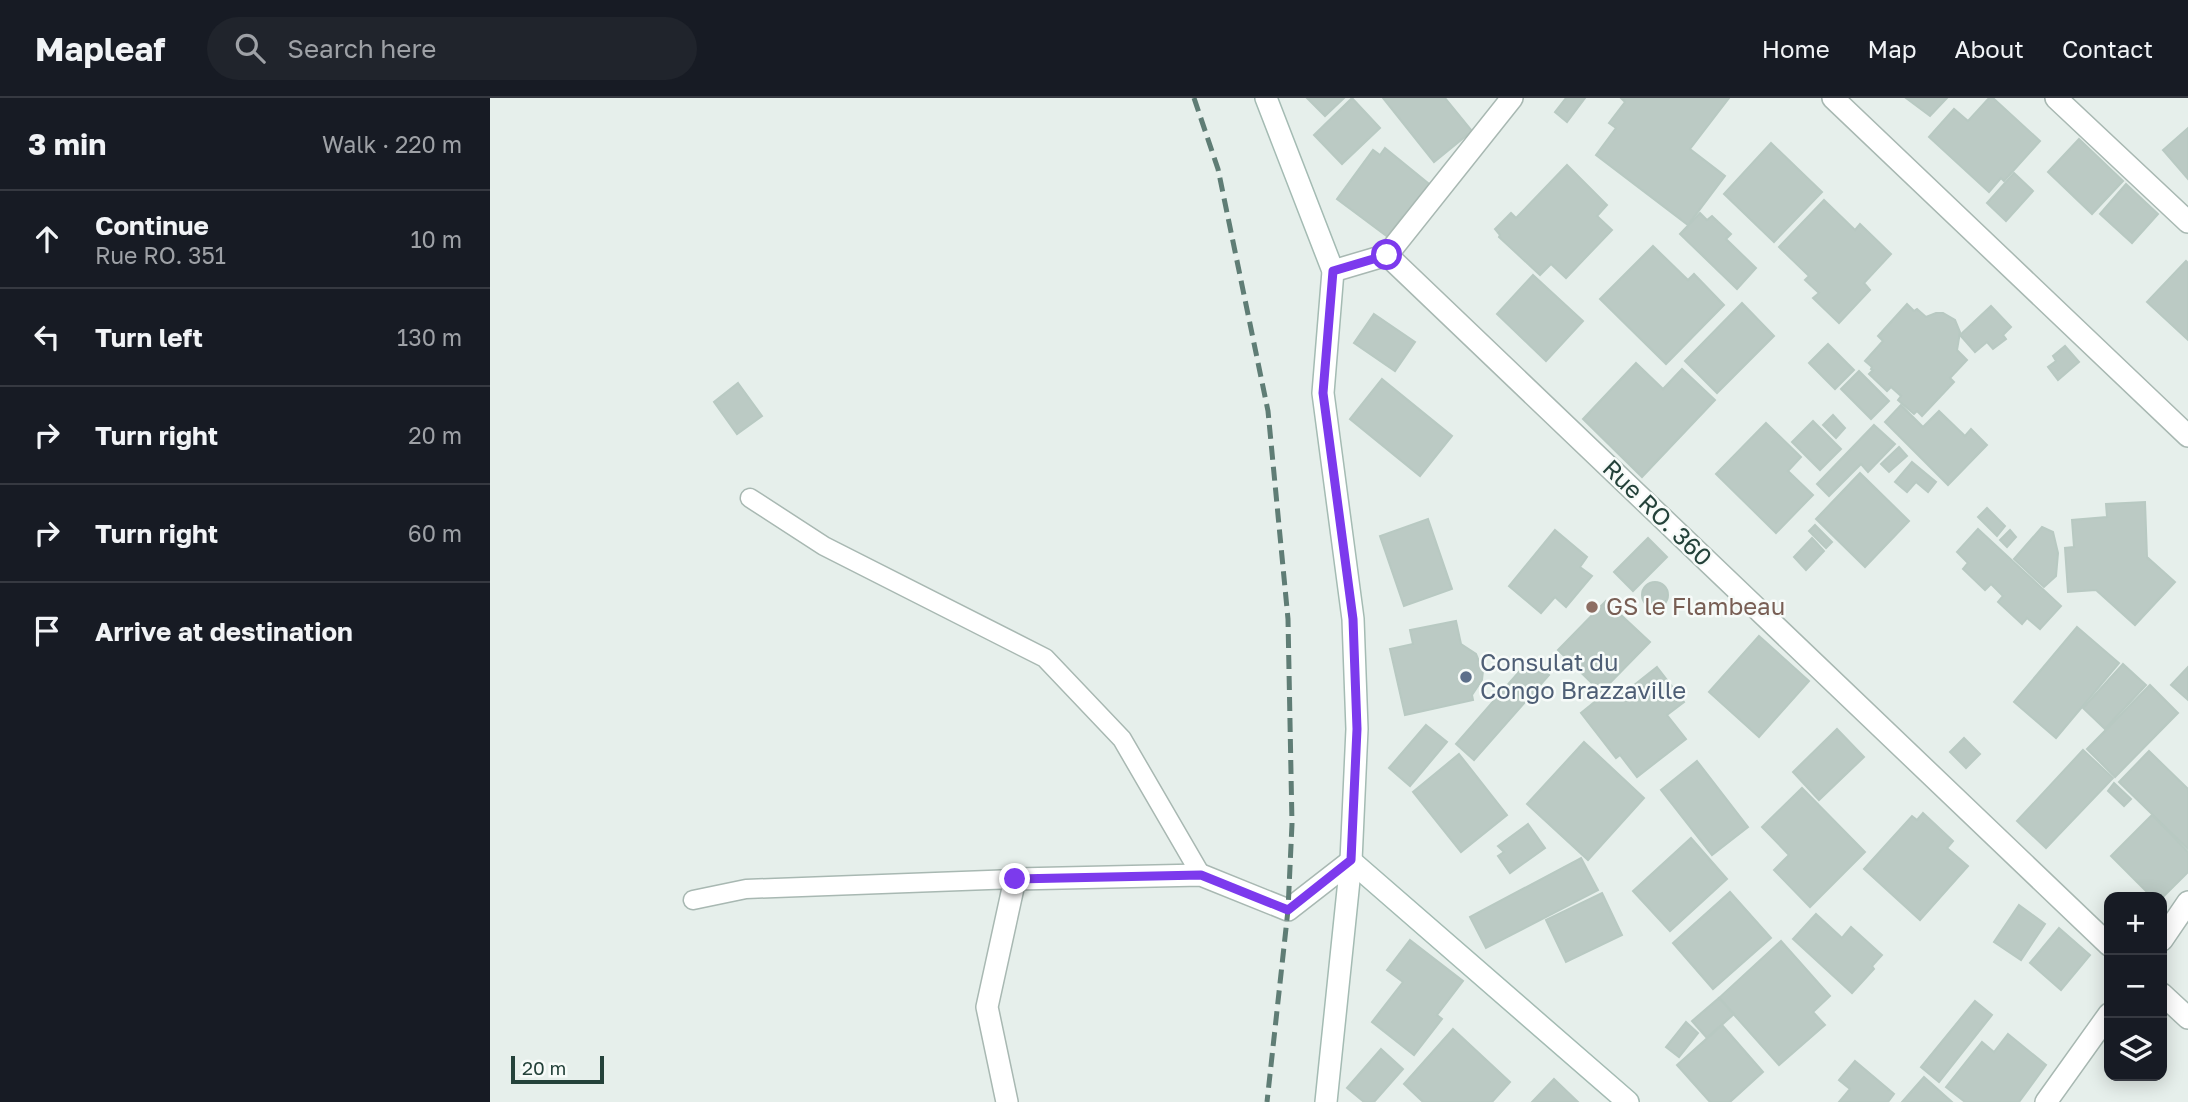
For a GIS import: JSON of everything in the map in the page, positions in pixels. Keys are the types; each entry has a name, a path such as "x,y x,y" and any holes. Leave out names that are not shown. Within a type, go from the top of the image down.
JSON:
{"street":[{"path":"1266,98 1333,271 1323,393 1353,619 1357,729 1351,860 1325,1102"},
{"path":"1333,271 1387,255 1512,98"},
{"path":"1833,98 2188,436"},
{"path":"2056,98 2188,222"},
{"name":"Rue RO. 360","path":"1387,255 2104,940"},
{"path":"1007,1102 987,1007 1015,879 1201,875 1288,910 1351,860"},
{"path":"1351,860 1628,1102"},
{"path":"2167,933 2188,902"},
{"path":"2167,999 2188,1018"},
{"path":"2046,1102 2106,1018"}],"lane":[{"path":"750,498 824,546 1045,659 1122,739 1201,875"},
{"path":"693,900 746,889 1015,879"}],"building":[{"path":"1307,98 1344,98 1325,116"},
{"path":"1352,98 1380,128 1342,164 1314,135"},
{"path":"1383,98 1445,98 1472,131 1434,162"},
{"path":"1566,98 1585,98 1567,122 1555,112"},
{"path":"1621,98 1729,98 1690,149 1725,176 1688,225 1596,155 1616,128 1609,123 1625,102"},
{"path":"1906,98 1947,98 1930,116"},
{"path":"1989,98 1993,98 2040,141 2004,181 2001,178 1989,192 1929,137 1954,109 1968,121"},
{"path":"2188,128 2188,179 2163,150"},
{"path":"2079,139 2123,181 2092,214 2048,172"},
{"path":"1771,143 1822,192 1774,242 1724,194"},
{"path":"1385,148 1434,188 1408,222 1402,217 1388,237 1337,199 1373,150 1380,155"},
{"path":"1567,165 1607,205 1597,216 1612,230 1566,278 1551,264 1540,275 1499,237 1495,229 1511,213 1516,218"},
{"path":"2014,173 2033,191 2006,221 1987,203"},
{"path":"2126,184 2158,214 2132,243 2100,214"},
{"path":"1824,200 1855,230 1860,224 1891,254 1864,283 1870,290 1839,323 1813,298 1819,293 1805,280 1809,276 1779,247"},
{"path":"1700,213 1707,220 1712,216 1731,234 1726,239 1756,268 1737,289 1680,234"},
{"path":"1653,246 1688,280 1694,274 1724,305 1666,364 1600,299"},
{"path":"2186,261 2188,263 2188,340 2147,302"},
{"path":"1533,275 1583,321 1546,361 1497,314"},
{"path":"1742,303 1774,336 1717,393 1685,361"},
{"path":"1907,304 1926,317 1943,313 1955,320 1960,332 1957,350 1967,360 1950,378 1954,382 1922,416 1917,411 1914,414 1898,400 1901,396 1891,387 1887,391 1869,374 1873,370 1865,361 1883,341 1878,336"},
{"path":"1991,306 2011,327 2003,335 2006,339 1993,349 1987,342 1975,352 1960,335"},
{"path":"1374,314 1415,342 1395,371 1354,343"},
{"path":"1828,344 1854,370 1835,389 1809,363"},
{"path":"2065,346 2079,362 2058,380 2048,367 2056,361 2053,356"},
{"path":"1636,363 1663,389 1682,369 1715,400 1642,477 1583,419"},
{"path":"1859,371 1889,401 1871,419 1841,389"},
{"path":"1382,379 1452,436 1420,476 1350,419"},
{"path":"738,383 762,416 737,434 714,402"},
{"path":"1901,405 1923,427 1939,411 1965,436 1971,429 1987,445 1948,485 1885,422"},
{"path":"1833,415 1845,428 1836,438 1823,425"},
{"path":"1813,421 1841,449 1820,470 1792,442"},
{"path":"1766,423 1801,457 1788,471 1813,495 1776,533 1716,474"},
{"path":"1874,425 1895,444 1868,472 1861,464 1829,496 1817,484"},
{"path":"1899,447 1907,456 1889,472 1881,464"},
{"path":"1912,462 1936,482 1928,492 1916,482 1907,492 1895,482"},
{"path":"1860,473 1909,521 1865,567 1816,519"},
{"path":"2145,502 2147,557 2175,582 2135,625 2096,590 2068,592 2065,548 2074,547 2072,520 2107,517 2106,504"},
{"path":"1987,508 2005,526 1997,536 1978,517"},
{"path":"1428,519 1452,589 1404,606 1380,536"},
{"path":"1815,525 1832,542 1826,548 1809,531"},
{"path":"2042,527 2053,532 2058,553 2056,576 2044,587 2014,559"},
{"path":"1978,529 2061,606 2040,629 2027,618 2022,624 1998,602 2003,596 1991,584 1985,590 1963,569 1968,563 1957,552"},
{"path":"1555,530 1587,557 1580,567 1592,576 1566,607 1555,597 1541,613 1509,586"},
{"path":"2010,530 2016,537 2007,547 2000,540"},
{"path":"1648,538 1667,557 1633,591 1614,572"},
{"path":"1812,538 1824,551 1806,570 1794,557"},
{"path":"1655,582 1664,586 1668,595 1664,604 1655,608 1646,604 1642,595 1646,586"},
{"path":"1606,601 1650,642 1601,692 1558,650"},
{"path":"1456,621 1461,644 1476,654 1483,671 1482,680 1472,695 1473,700 1405,715 1390,649 1413,644 1410,630"},
{"path":"2077,627 2119,663 2056,738 2014,702"},
{"path":"1759,636 1809,681 1759,737 1709,692"},
{"path":"1531,658 1549,675 1474,760 1456,744"},
{"path":"2123,664 2146,685 2105,729 2083,708"},
{"path":"1657,667 1684,702 1667,715 1686,739 1637,777 1620,755 1616,758 1581,713 1607,692 1614,701"},
{"path":"2188,667 2188,700 2171,685"},
{"path":"2150,685 2178,713 2115,777 2087,749"},
{"path":"1426,725 1447,742 1410,786 1389,768"},
{"path":"1837,729 1864,757 1819,800 1793,772"},
{"path":"1964,738 1980,754 1966,768 1950,752"},
{"path":"1584,742 1644,798 1588,860 1527,804"},
{"path":"2083,750 2113,778 2046,848 2017,821"},
{"path":"2149,751 2188,789 2188,849 2119,782"},
{"path":"1459,754 1507,815 1461,852 1413,792"},
{"path":"1697,761 1748,827 1712,855 1661,790"},
{"path":"2114,783 2131,799 2124,806 2108,791"},
{"path":"1802,788 1865,852 1810,907 1774,870 1789,855 1762,827"},
{"path":"1923,813 1953,841 1947,848 1968,866 1920,920 1864,869 1912,816 1917,820"},
{"path":"2152,815 2188,852 2188,872 2167,893 2147,892 2111,856"},
{"path":"1528,824 1545,848 1510,873 1498,856 1504,852 1498,846"},
{"path":"1691,838 1727,879 1670,931 1633,891"},
{"path":"1581,858 1598,890 1486,948 1470,917"},
{"path":"1730,892 1771,938 1713,989 1673,943"},
{"path":"1602,893 1622,935 1566,962 1546,920"},
{"path":"2019,905 2045,924 2021,960 1994,942"},
{"path":"1816,914 1842,938 1851,927 1882,955 1872,966 1874,969 1852,993 1793,939"},
{"path":"2059,928 2090,955 2061,990 2030,963"},
{"path":"1410,940 1463,981 1437,1015 1442,1019 1414,1055 1372,1022 1403,982 1387,970"},
{"path":"1781,941 1830,996 1813,1012 1825,1025 1779,1065 1719,998"},
{"path":"1719,998 1734,1014 1707,1038 1692,1021"},
{"path":"1975,1001 1992,1015 1939,1082 1921,1067"},
{"path":"1686,1022 1698,1033 1679,1057 1666,1047"},
{"path":"1722,1025 1763,1072 1730,1102 1710,1102 1677,1065"},
{"path":"1453,1029 1510,1082 1492,1102 1423,1102 1404,1084"},
{"path":"2008,1034 2046,1065 2019,1102 1965,1102 1946,1087 1982,1042 1994,1052"},
{"path":"1381,1049 1403,1069 1374,1102 1364,1102 1347,1088"},
{"path":"1855,1061 1894,1094 1888,1102 1839,1102 1850,1089 1839,1080"},
{"path":"1924,1077 1952,1102 1902,1102"},
{"path":"1554,1079 1578,1102 1532,1102"}],"railway":[{"path":"1194,98 1218,169 1268,411 1288,619 1292,824 1288,910 1267,1102"}],"place":[{"name":"GS le Flambeau","path":"1592,607"},
{"name":"Consulat du Congo Brazzaville","path":"1466,677"}],"route":[{"path":"1015,879 1201,875 1288,910 1351,860 1357,729 1353,619 1323,393 1333,271 1387,255"}]}
